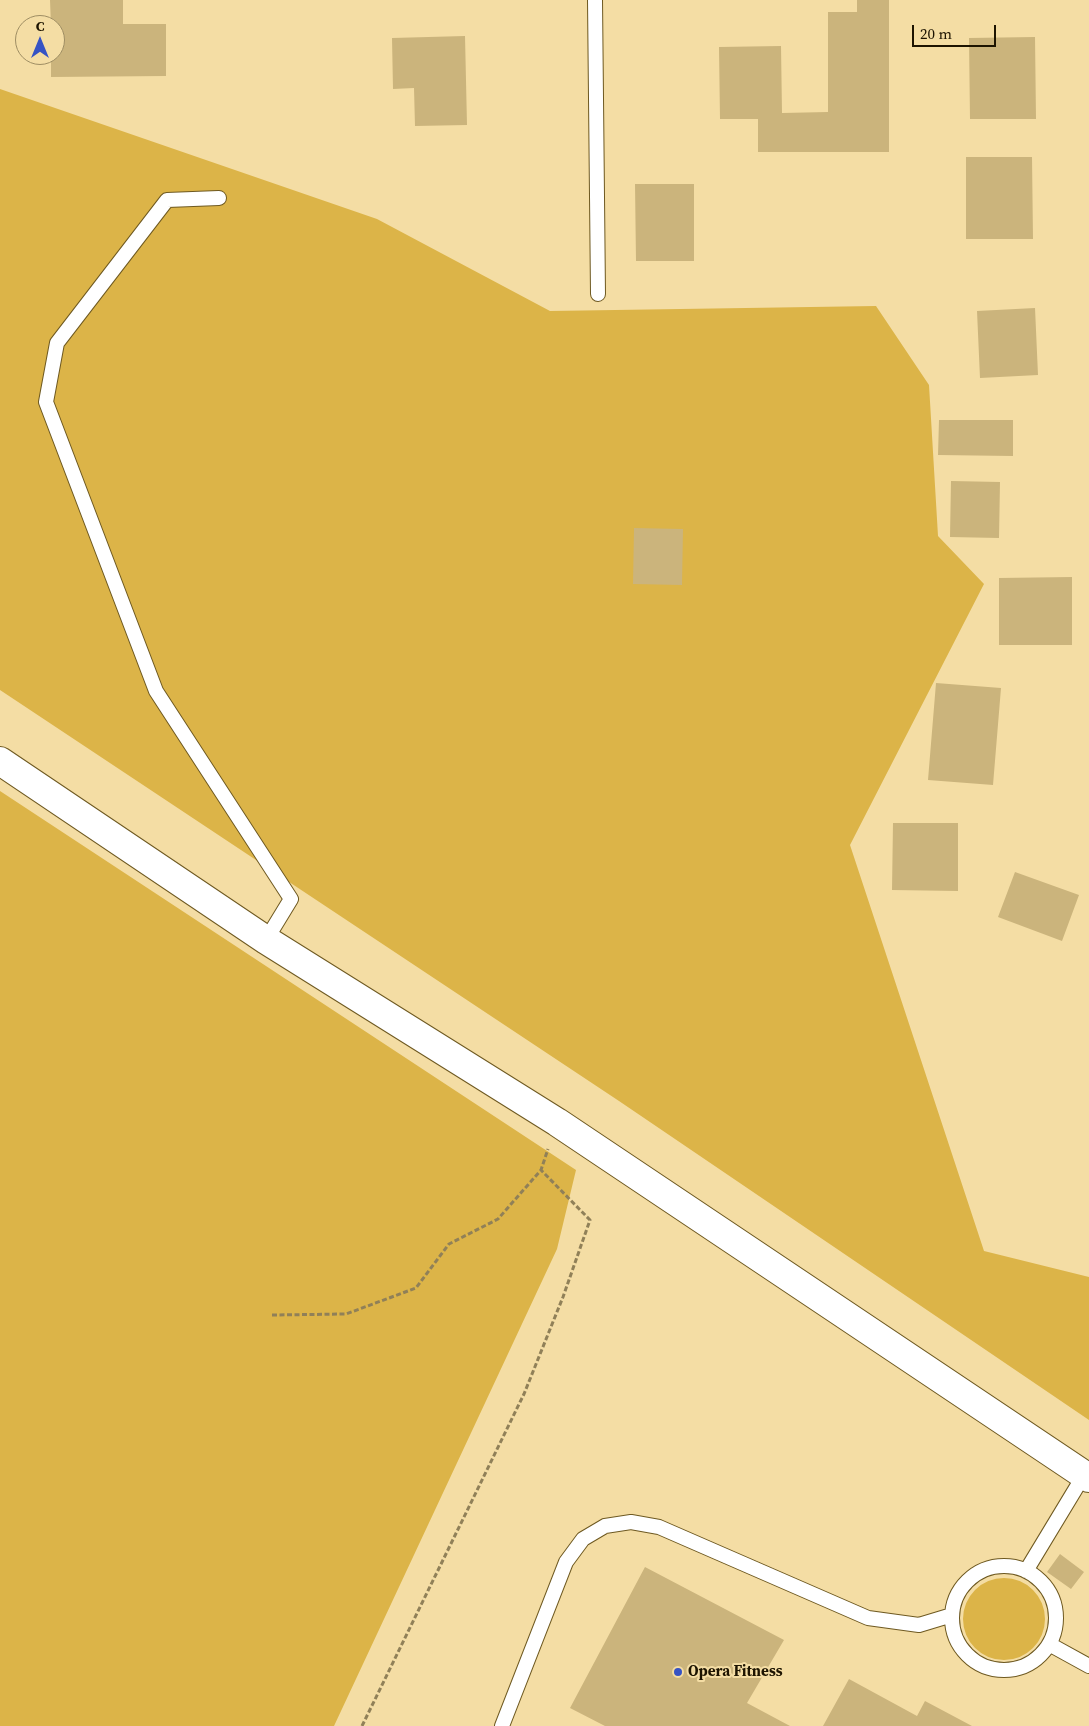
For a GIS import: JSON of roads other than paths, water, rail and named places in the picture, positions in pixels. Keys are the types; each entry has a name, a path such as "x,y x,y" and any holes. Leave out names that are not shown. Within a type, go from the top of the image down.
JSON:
{"street":[{"path":"0,761 266,940 556,1122 1087,1477"}],"lane":[{"path":"595,0 598,294"},
{"path":"219,198 167,200 57,342 46,402 156,691 291,899 266,940"},
{"path":"1026,1571 1087,1477"},
{"path":"502,1726 566,1562 583,1539 605,1526 631,1522 659,1527 868,1618 919,1624 952,1615"},
{"path":"1002,1566 1010,1566 1026,1571 1040,1581 1051,1595 1056,1611 1055,1628 1049,1644 1038,1658 1023,1666 1006,1670 989,1668 974,1660 961,1648 954,1632 952,1615 955,1599 964,1584 977,1573 1002,1566"},
{"path":"1049,1644 1089,1666"}],"place":[{"name":"Opera Fitness","path":"678,1672"}]}
